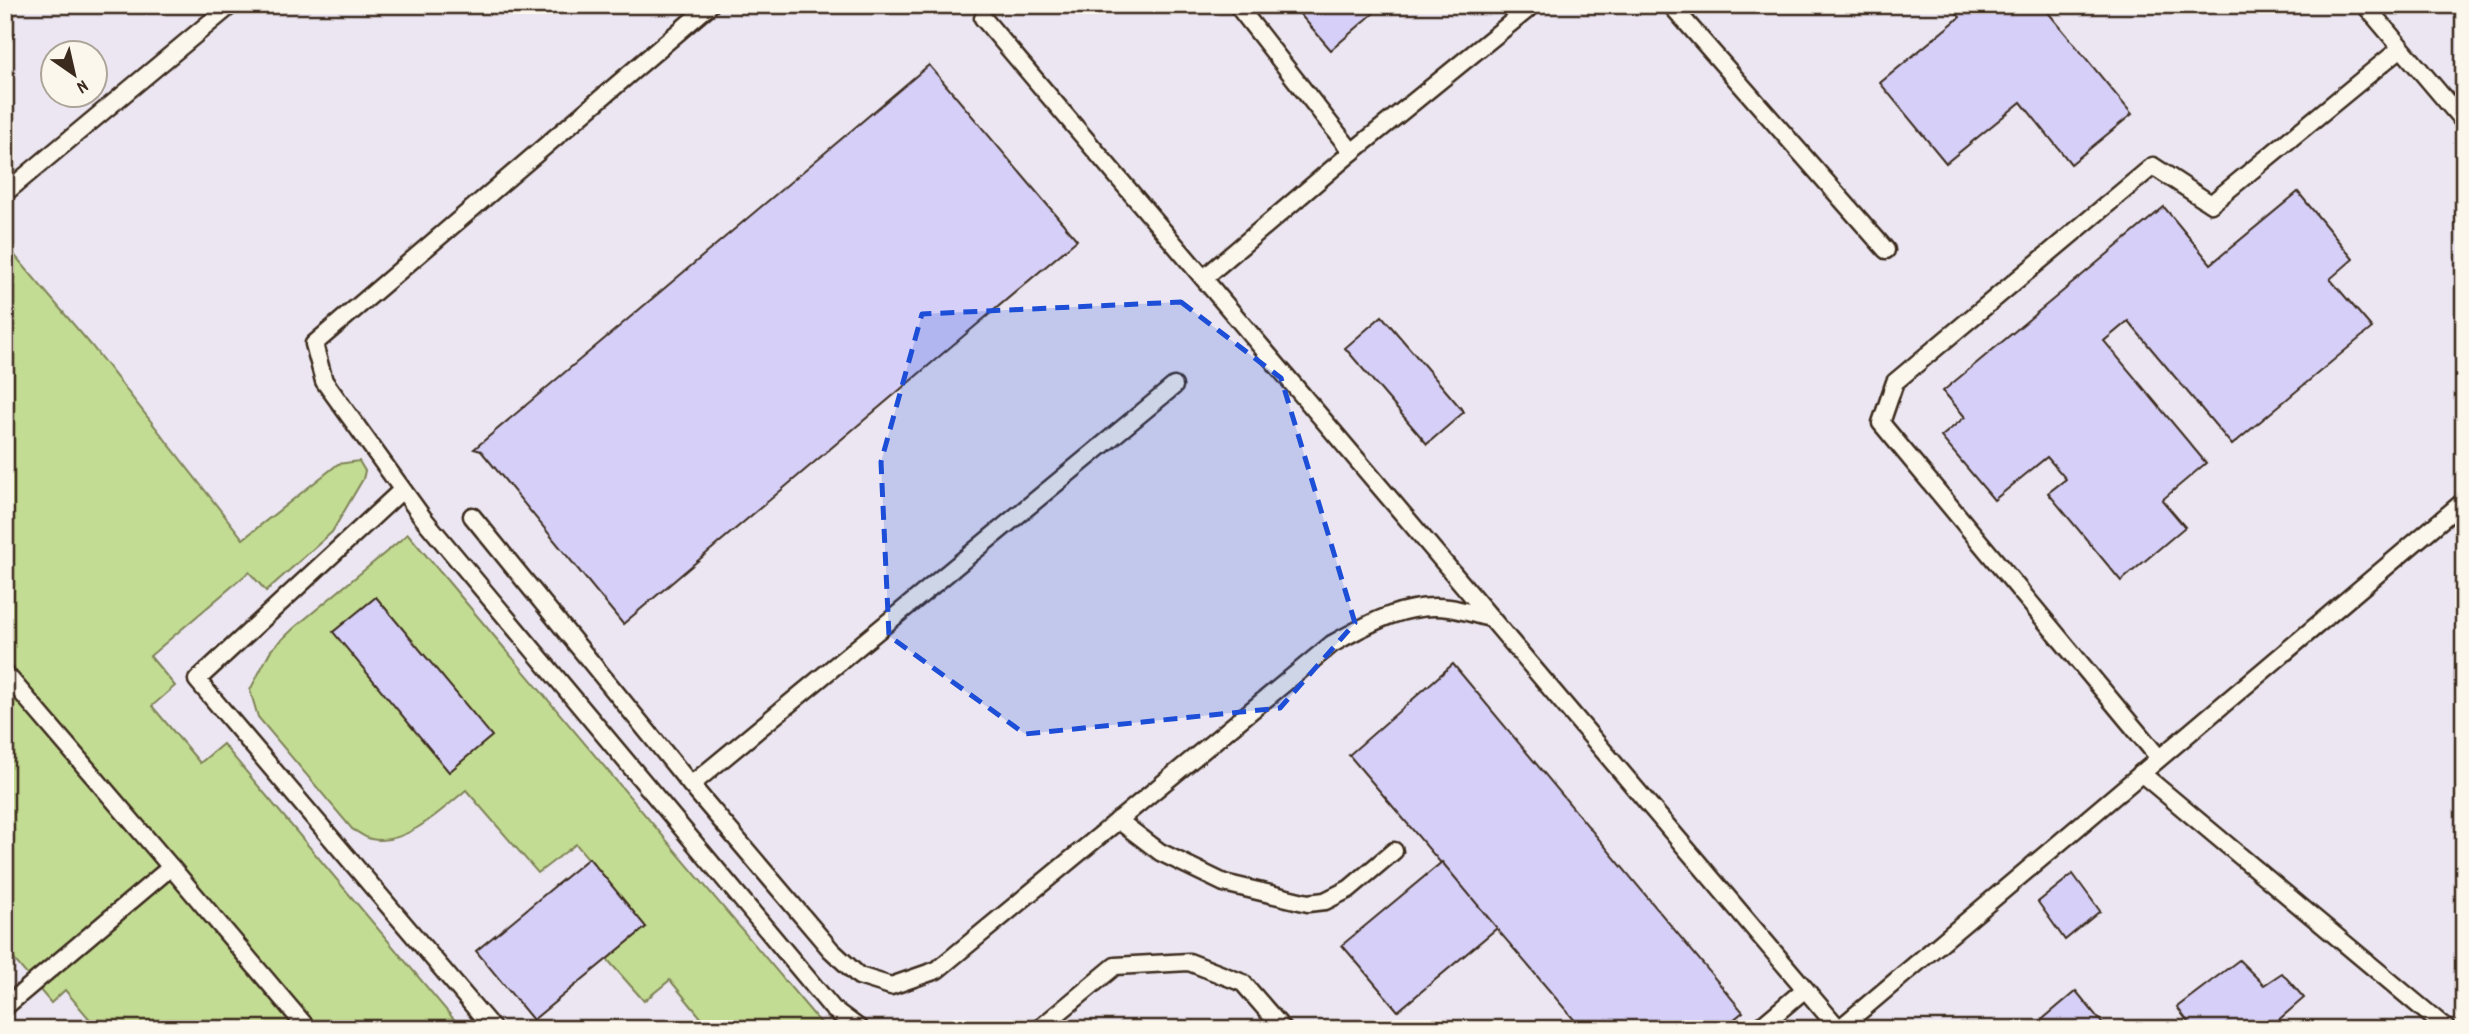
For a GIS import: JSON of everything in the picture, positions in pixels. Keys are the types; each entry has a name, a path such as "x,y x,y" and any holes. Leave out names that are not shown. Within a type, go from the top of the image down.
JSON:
{"lane":[{"path":"5,193 232,5"},
{"path":"709,5 314,344 324,381 423,518 833,1009 860,1029"},
{"path":"1237,5 1352,152"},
{"path":"1204,278 1352,152 1533,5"},
{"path":"1671,5 1886,250"},
{"path":"2365,5 2464,122"},
{"path":"984,18 1839,1029 2464,501"},
{"path":"2159,758 1881,423 1884,412 1895,382 2153,166 2211,204 2401,48"},
{"path":"691,785 1174,386"},
{"path":"402,490 197,680 493,1029"},
{"path":"472,516 691,785 831,950 859,976 891,986 937,970 1332,644 1371,622 1407,609 1448,608 1491,618"},
{"path":"5,673 308,1029"},
{"path":"2141,774 2447,1029"},
{"path":"1118,820 1160,852 1224,883 1308,903 1325,901 1349,890 1394,851"},
{"path":"5,1007 171,867"},
{"path":"1039,1029 1115,966 1189,962 1243,983 1283,1029"},
{"path":"1758,1029 1805,989"}],"highlighted area":[{"path":"1181,302 1281,378 1355,623 1280,708 1025,734 889,636 881,462 922,314"}],"shaded area":[{"path":"5,5 2464,5 2464,1029 5,1029"}],"green space":[{"path":"5,244 91,345 243,539 338,464 359,461 365,471 332,532 266,591 249,572 150,656 175,686 152,706 200,763 223,744 462,1029 98,1029 65,990 51,1003 5,949"},
{"path":"408,534 819,1021 829,1029 703,1029 707,1025 670,980 644,1001 607,959 646,927 576,844 538,873 466,790 422,825 397,837 371,839 352,829 258,717 250,690 271,650"}],"building":[{"path":"1292,5 1383,5 1331,50"},
{"path":"1950,5 2042,5 2132,114 2071,164 2021,102 1946,163 1880,83 1960,17"},
{"path":"929,65 1077,240 623,624 481,451 474,449"},
{"path":"2298,192 2353,259 2330,279 2372,328 2232,445 2128,321 2104,341 2206,463 2162,500 2185,527 2121,581 2048,493 2066,479 2047,457 1994,500 1941,437 1965,417 1943,391 2164,207 2211,264"},
{"path":"1382,316 1464,412 1427,444 1345,348"},
{"path":"376,597 492,736 449,772 333,632"},
{"path":"1453,664 1743,1012 1722,1029 1582,1029 1349,755"},
{"path":"589,858 646,927 533,1020 476,951"},
{"path":"1442,862 1497,928 1398,1011 1342,945"},
{"path":"2073,874 2100,911 2065,940 2038,902"},
{"path":"2239,960 2264,985 2282,973 2304,998 2268,1029 2193,1029 2177,1007"},
{"path":"2076,991 2107,1029 2031,1029"}]}
